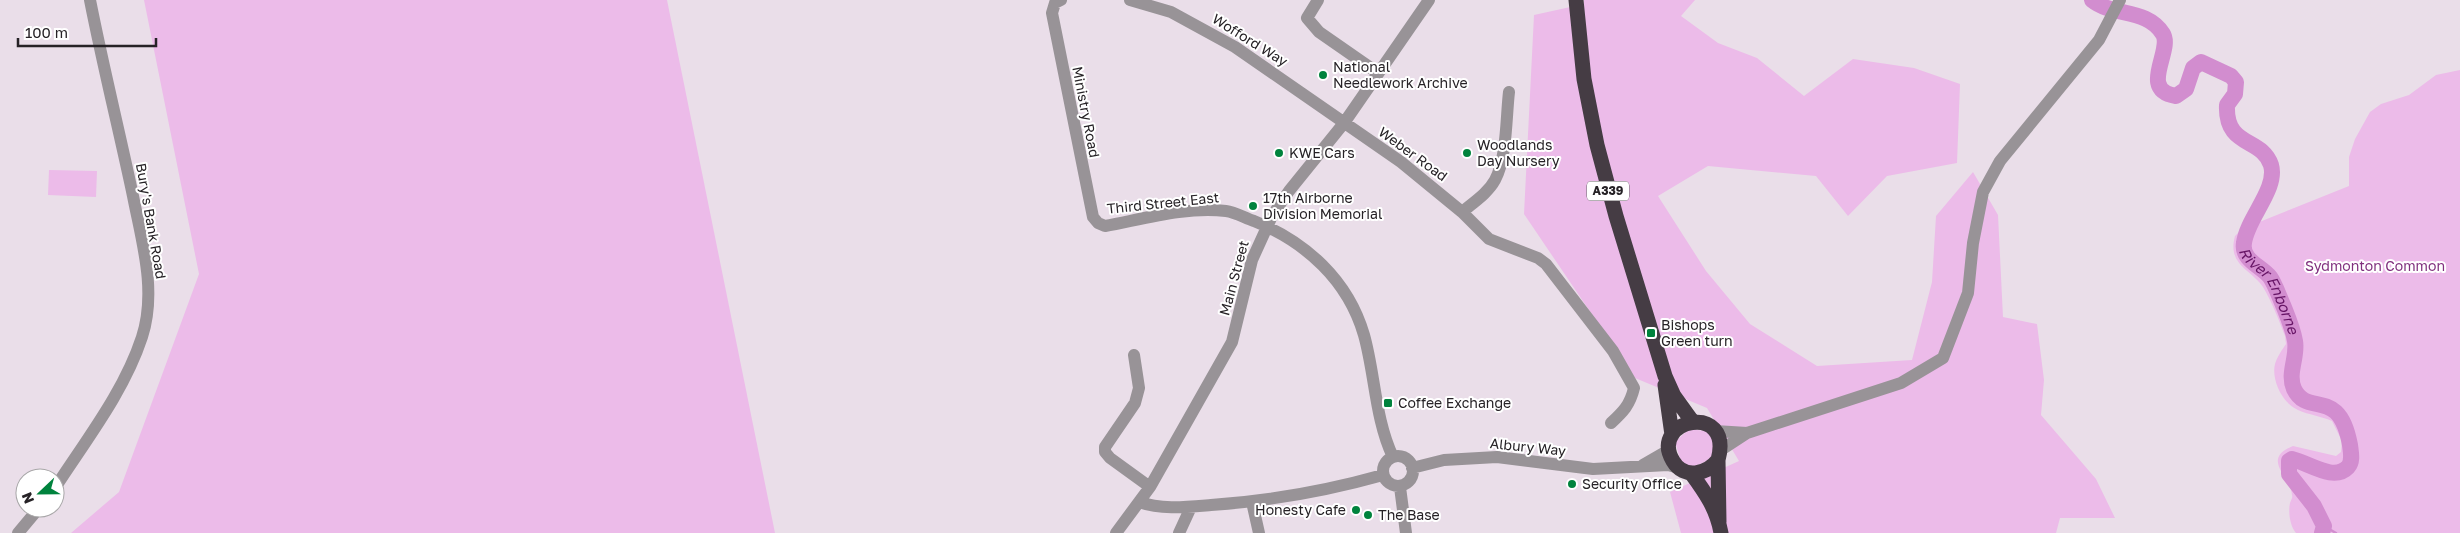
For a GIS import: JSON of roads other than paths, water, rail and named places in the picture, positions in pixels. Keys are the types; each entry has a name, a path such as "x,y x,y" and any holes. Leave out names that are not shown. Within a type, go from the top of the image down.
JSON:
{"highway":[{"name":"A339","path":"1576,0 1581,59 1597,145 1618,224 1665,376 1674,396 1692,422"},
{"name":"A339","path":"1665,376 1671,442"},
{"path":"1692,422 1709,425 1715,431 1720,455 1720,527 1708,495 1685,470 1672,460 1671,442 1680,426 1692,422"},
{"path":"1685,470 1708,470 1720,455"}],"street":[{"name":"Bury's Bank Road","path":"65,472 118,389 132,363 142,336 148,311 146,265 121,136 90,0"},
{"name":"Ministry Road","path":"1062,0 1055,3 1052,13 1093,217"},
{"name":"Wofford Way","path":"1136,0 1180,16 1232,45 1344,123"},
{"path":"1318,0 1307,18 1319,32 1378,73"},
{"path":"1720,455 1747,433 1900,383 1943,358 1968,293 1973,243 1983,192 2000,161 2099,40 2120,0"},
{"name":"Main Street","path":"1116,533 1150,487 1232,342 1252,260 1266,226 1289,191 1344,123 1423,2"},
{"path":"1462,212 1490,188 1496,179 1501,165 1509,92"},
{"name":"Weber Road","path":"1344,123 1401,162 1462,212 1489,238 1538,258 1546,264 1598,335 1613,351 1634,388 1631,400 1625,411 1611,423"},
{"name":"Third Street East","path":"1093,217 1098,223 1105,226 1209,210 1228,211 1266,226 1289,238 1320,262 1339,283 1351,303 1365,338 1383,424 1393,457"},
{"path":"1134,355 1139,388 1134,403 1105,447 1105,452 1150,487"},
{"path":"1715,431 1747,433"},
{"name":"Albury Way","path":"1641,466 1671,442"},
{"path":"1393,457 1407,460 1412,468 1409,482 1400,487 1391,485 1383,475 1383,466 1393,457"},
{"name":"Albury Way","path":"1412,468 1444,460 1497,457 1593,469 1668,465 1685,470"},
{"path":"1139,502 1157,507 1190,507 1252,502 1321,490 1383,475"},
{"path":"1400,487 1406,533"},
{"path":"1252,502 1259,533"},
{"path":"1179,533 1183,519 1190,507"},
{"path":"18,533 31,518"}],"waterway":[{"name":"River Enborne","path":"2092,0 2110,9 2148,20 2163,34 2165,41 2164,50 2158,78 2159,86 2165,92 2176,96 2186,89 2193,68 2201,62 2231,76 2236,82 2235,94 2227,105 2228,119 2232,129 2238,135 2266,156 2271,165 2272,174 2266,194 2246,233 2244,249 2252,262 2272,280 2290,322 2296,347 2292,377 2294,389 2307,402 2323,405 2339,415 2345,427 2350,445 2351,462 2348,467 2336,473 2321,470 2292,459 2289,461 2289,474 2314,506 2324,526 2322,533"},
{"path":"2324,526 2336,533"}],"place":[{"name":"National Needlework Archive","path":"1323,75"},
{"name":"KWE Cars","path":"1279,153"},
{"name":"Woodlands Day Nursery","path":"1467,153"},
{"name":"17th Airborne Division Memorial","path":"1253,206"},
{"name":"Bishops Green turn","path":"1651,333"},
{"name":"Coffee Exchange","path":"1388,403"},
{"name":"Security Office","path":"1572,484"},
{"name":"Honesty Cafe","path":"1356,510"},
{"name":"The Base","path":"1368,515"}],"park label":[{"name":"Sydmonton Common","path":"2375,266"}]}
